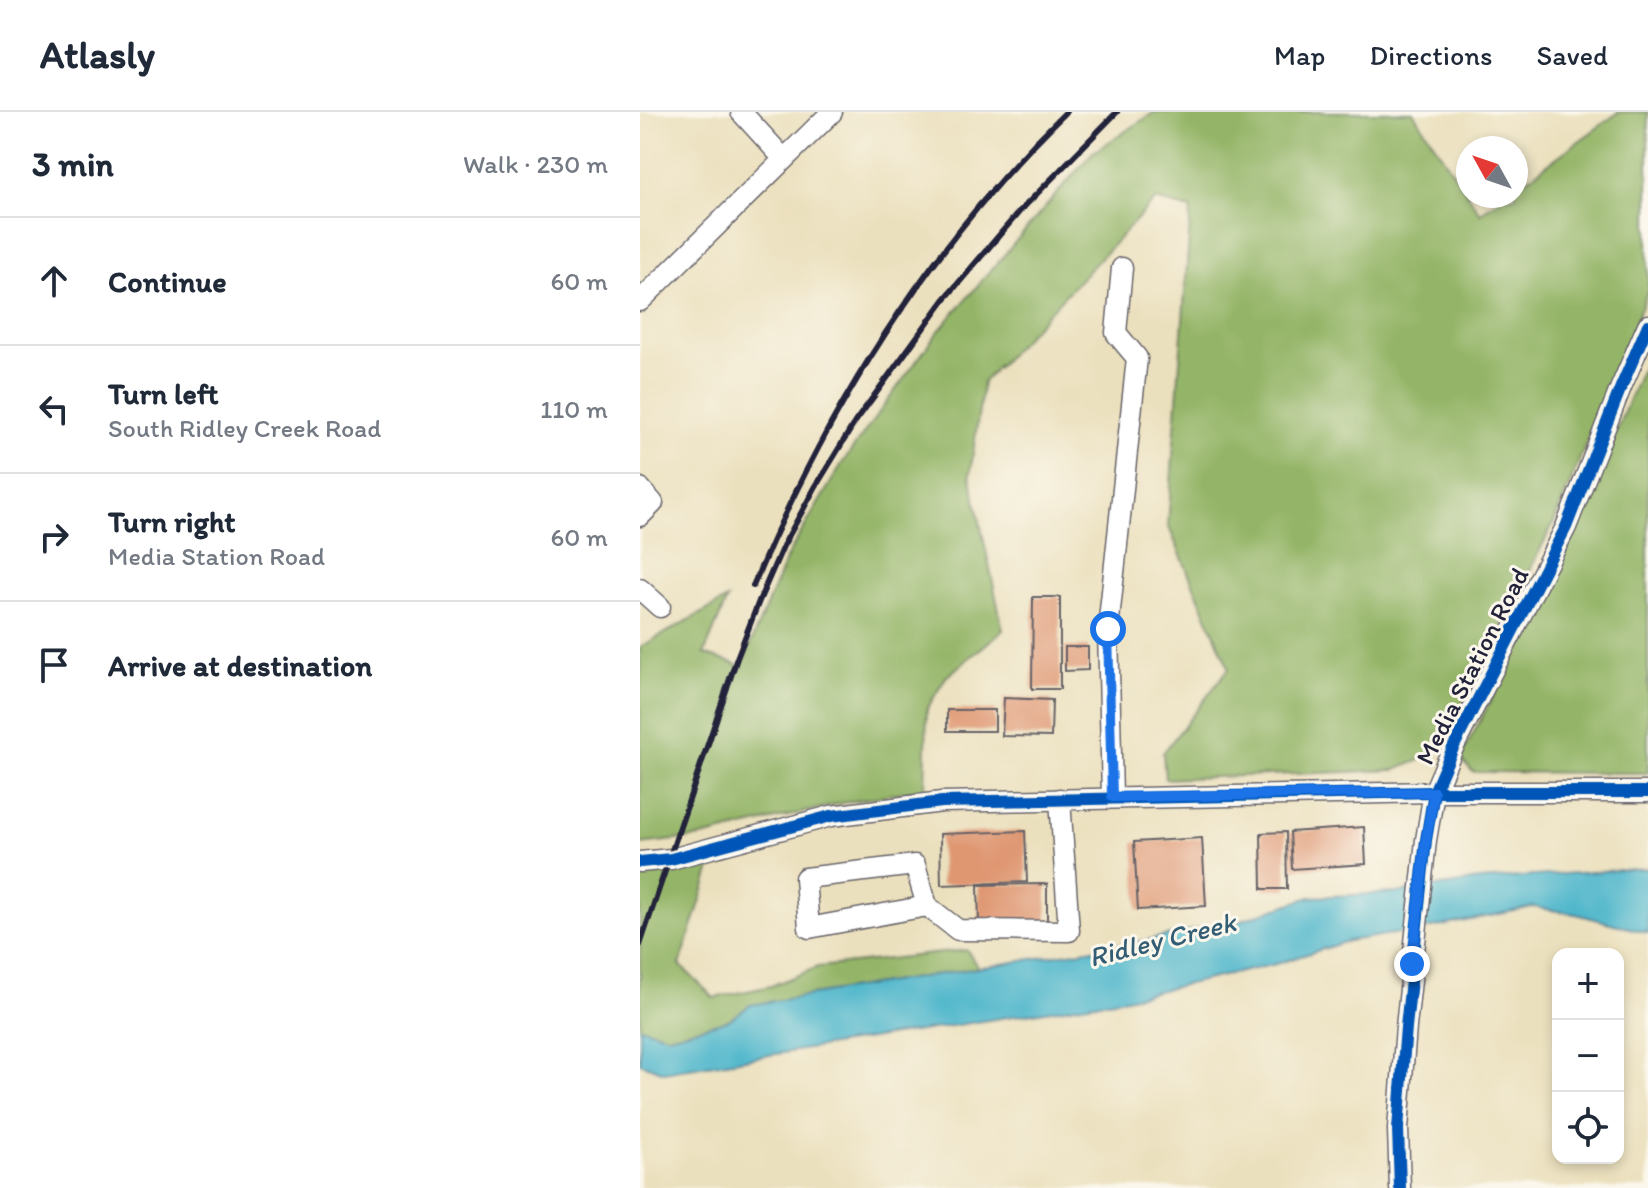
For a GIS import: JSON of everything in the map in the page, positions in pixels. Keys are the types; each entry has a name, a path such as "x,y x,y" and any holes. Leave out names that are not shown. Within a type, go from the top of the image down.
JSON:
{"street":[{"path":"741,112 784,159"},
{"path":"640,301 832,112"},
{"path":"1112,797 1108,629 1137,358 1116,333 1122,268"},
{"name":"Media Station Road","path":"1400,1188 1398,1129 1406,1027 1434,792 1453,748 1566,527 1648,325"},
{"path":"640,488 653,503 640,516"},
{"path":"640,589 660,607"},
{"path":"640,862 671,859 831,816 942,802 1434,792 1648,792"},
{"path":"927,906 809,928 805,878 915,865 927,906 958,930 1069,931 1060,799"}],"green space":[{"path":"1155,112 1413,112 1456,177 1456,208 1477,208 1480,213 1487,208 1528,208 1528,178 1619,112 1648,112 1648,291 1555,520 1463,703 1428,757 1395,770 1165,779 1163,753 1229,668 1168,525 1191,209 1155,200 983,382 970,475 1003,630 946,677 927,709 925,788 838,804 702,837 640,844 640,647 727,599 704,654 741,666 788,555 843,462 937,333 1092,153"},
{"path":"1648,354 1648,773 1473,772 1460,758 1535,618"},
{"path":"713,862 680,965 714,998 771,986 818,967 967,950 978,968 751,1005 729,1020 669,1036 640,1027 640,872"}],"water":[{"name":"Ridley Creek","path":"1648,868 1648,933 1576,914 1533,907 1348,941 1276,964 1126,998 664,1072 640,1063 640,1027 669,1036 729,1020 750,1005 1142,941 1242,920 1310,897 1398,893 1479,880"}],"building":[{"path":"1033,597 1060,597 1060,689 1032,689"},
{"path":"1065,647 1088,647 1088,670 1065,671"},
{"path":"1004,698 1052,700 1051,737 1002,736"},
{"path":"947,710 995,710 995,731 947,731"},
{"path":"1364,827 1366,864 1292,869 1290,832"},
{"path":"1025,831 1027,882 941,885 940,834"},
{"path":"1286,832 1287,889 1262,889 1261,833"},
{"path":"1202,838 1206,906 1138,910 1134,842"},
{"path":"1047,884 1047,925 979,925 978,885"}],"railway":[{"path":"753,586 813,457 886,333 926,274 970,218 1016,163 1066,112"},
{"path":"640,945 737,658 783,546 816,486 855,422 944,300 1019,212 1117,112"}],"cycle path":[{"path":"1400,1188 1398,1129 1406,1027 1434,792 1453,748 1566,527 1648,325"},
{"path":"640,862 671,859 831,816 942,802 1434,792 1648,792"}],"route":[{"path":"1108,629 1112,797 1434,792 1412,964"}]}
